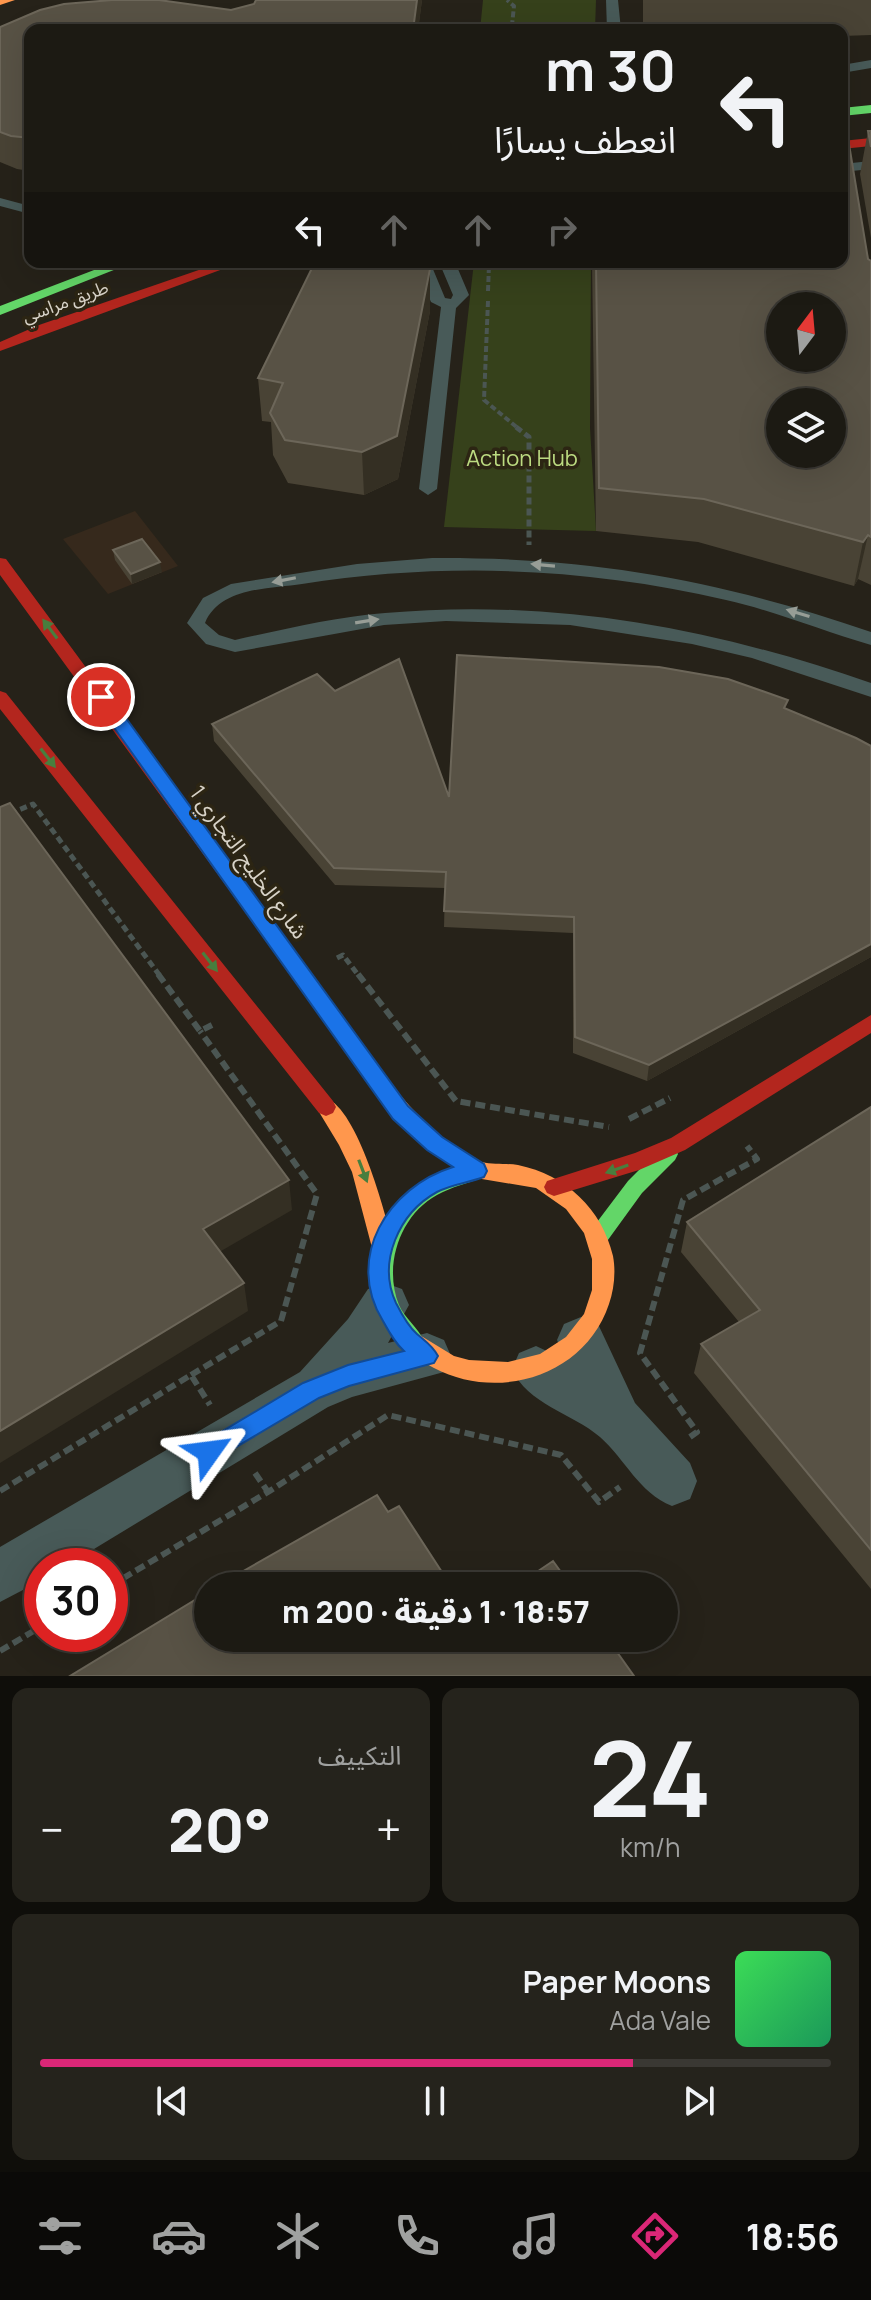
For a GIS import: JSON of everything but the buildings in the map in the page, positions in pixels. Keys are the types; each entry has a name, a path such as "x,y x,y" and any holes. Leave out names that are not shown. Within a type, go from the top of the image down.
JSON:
{"main road":[{"path":"0,2 9,0"},
{"path":"848,111 871,109"},
{"path":"848,144 871,142"},
{"name":"طريق مراسي","path":"0,311 110,268"},
{"name":"طريق مراسي","path":"0,347 216,268"},
{"path":"17,360 49,343 145,307 167,284"},
{"path":"0,293 61,286"},
{"name":"شارع الخليج التجاري 1","path":"0,563 101,697 401,1113 435,1143 477,1171"},
{"path":"0,697 336,1120 354,1148 367,1178 382,1244"},
{"path":"554,1187 639,1161 678,1144 871,1023"},
{"path":"598,1237 635,1187 678,1144"},
{"path":"477,1171 503,1171 530,1176 554,1187 574,1203 598,1237 606,1270 604,1295 596,1319 581,1340 561,1357 536,1369 508,1375 479,1375 452,1369 427,1356 406,1339 385,1305 378,1269 382,1244 392,1222 408,1202 428,1187 451,1176 477,1171"}],"street":[{"path":"311,1391 340,1364 385,1305"},
{"path":"581,1340 617,1420"},
{"path":"0,1576 311,1391 348,1375 427,1356"},
{"path":"536,1369 617,1420 672,1481"}],"lane":[{"path":"612,0 614,24"},
{"path":"848,68 871,64"},
{"path":"848,173 871,165"},
{"path":"0,202 24,208"},
{"path":"424,268 437,299 449,305"},
{"path":"449,268 461,299 449,305"},
{"path":"428,489 449,305"},
{"path":"871,639 750,599 679,582 529,564 390,565 317,574 227,592 210,599 200,610 196,623 203,635 217,643 235,646 382,619 436,615 546,616 601,621 737,646 818,670 871,690"}],"path":[{"path":"507,0 514,6 512,24"},
{"path":"489,268 484,400 529,437 529,564"},
{"path":"0,1491 281,1321 317,1194 200,1031"},
{"path":"128,1575 268,1492 191,1375"},
{"path":"0,1651 24,1637"}],"shaded area":[{"path":"135,511 178,566 108,594 63,539"}],"green space":[{"path":"483,0 596,0 595,24 481,24"},
{"name":"Action Hub","path":"473,268 591,268 590,428 596,531 444,527"}],"traffic: fast":[{"path":"848,111 871,109"},
{"path":"0,311 111,268"},
{"path":"598,1237 635,1187 668,1154"},
{"path":"413,1341 398,1324 388,1305 383,1285 387,1243 395,1223 425,1191 477,1171"}],"traffic: slow":[{"path":"0,2 9,0"},
{"path":"288,956 401,1113 435,1143 477,1171"},
{"path":"326,1107 346,1138 362,1172 382,1244"},
{"path":"413,1341 435,1357 457,1367 481,1372 508,1372 545,1363 574,1345 593,1319 603,1290 603,1259 593,1229 573,1202 535,1179 510,1173 477,1171"}],"traffic: jam":[{"path":"848,144 871,142"},
{"path":"0,347 44,328 218,268"},
{"path":"0,563 288,956"},
{"path":"0,697 326,1107"},
{"path":"554,1187 639,1161 678,1144 871,1023"}],"route":[{"path":"101,697 401,1113 435,1143 477,1171 451,1176 428,1187 408,1202 392,1222 382,1244 378,1269 385,1305 406,1339 427,1356 348,1375 311,1391 209,1452"}]}
